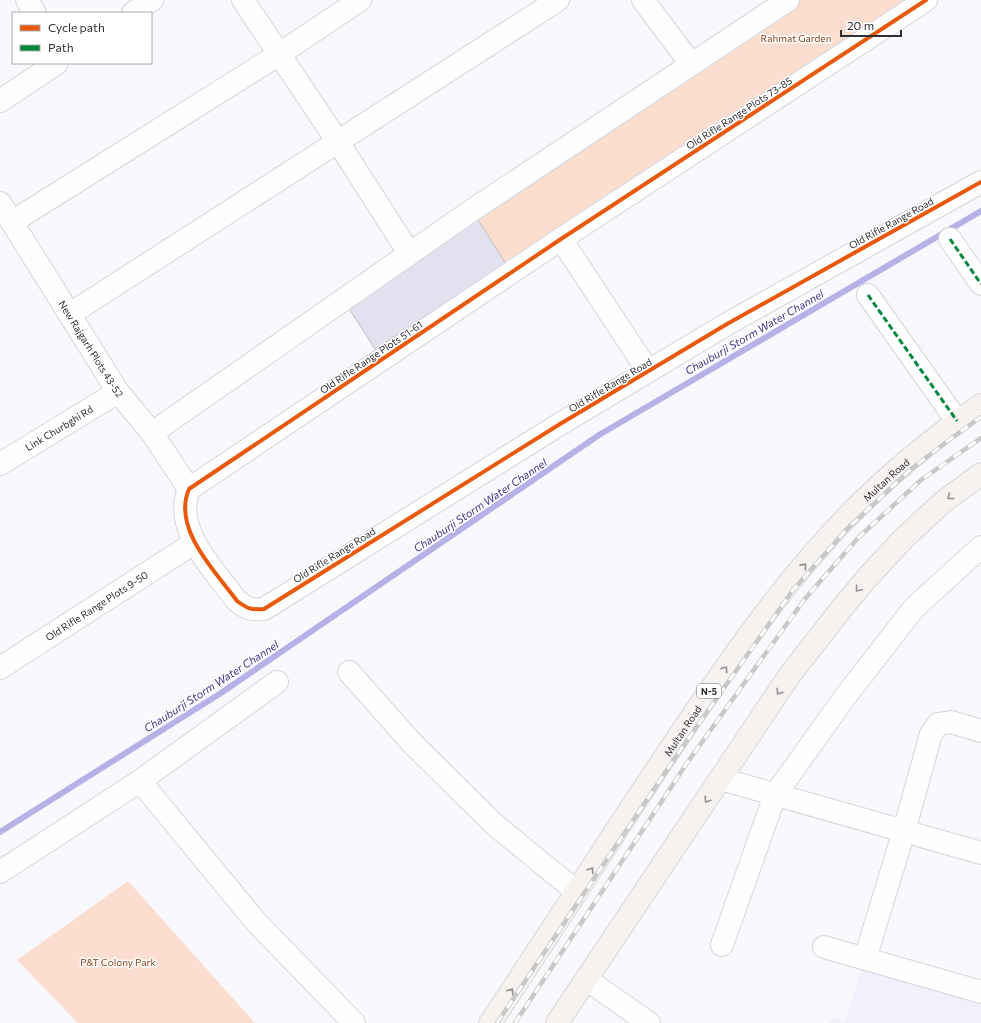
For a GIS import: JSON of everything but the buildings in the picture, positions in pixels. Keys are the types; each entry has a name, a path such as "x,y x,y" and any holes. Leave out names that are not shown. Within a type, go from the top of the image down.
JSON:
{"main road":[{"name":"Multan Road","path":"490,1023 724,670 797,574 849,515 907,460 957,421 981,405"},
{"path":"557,1023 790,676 867,578 903,539 937,508 981,474"}],"street":[{"path":"27,0 34,12"},
{"path":"134,12 152,0"},
{"path":"243,0 278,55 338,142 409,253"},
{"path":"12,222 278,55 360,0"},
{"path":"70,314 558,0"},
{"path":"643,0 691,64"},
{"path":"152,433 409,253 788,0"},
{"name":"Old Rifle Range Plots 73-85","path":"562,239 926,0"},
{"path":"0,102 56,64"},
{"name":"Old Rifle Range Road","path":"194,543 237,601 246,608 253,610 264,609 519,449 648,371 727,324 981,182"},
{"name":"New Rajgarh Plots 43-52","path":"0,203 118,392 152,433 189,489"},
{"path":"562,239 648,371"},
{"name":"Old Rifle Range Plots 51-61","path":"189,489 562,239"},
{"path":"950,239 980,282"},
{"path":"868,295 957,421"},
{"name":"Link Churbghi Rd","path":"0,464 118,392"},
{"path":"189,489 186,496 184,509 187,524 194,543"},
{"name":"Old Rifle Range Plots 9-50","path":"0,668 194,543"},
{"path":"722,945 775,795 845,697 914,608 981,547"},
{"path":"349,672 412,743 495,826 577,892"},
{"path":"0,872 140,781 277,682"},
{"path":"865,959 904,831 931,734 938,724 951,722 981,731"},
{"path":"721,779 981,853"},
{"path":"140,781 256,922 354,1023"},
{"path":"824,947 865,959 979,987"},
{"path":"586,979 649,1023"}],"shaded area":[{"path":"865,959 981,992 981,1023 829,1023 834,1017 845,1021"}],"green space":[{"name":"Rahmat Garden","path":"786,0 924,0 509,269 472,210"},
{"name":"P&T Colony Park","path":"128,881 255,1023 78,1023 17,960"}],"waterway":[{"name":"Chauburji Storm Water Channel","path":"0,832 221,693 599,435 981,211"}],"railway":[{"path":"497,1023 679,752 793,590 847,529 910,470 981,417"},
{"path":"515,1023 687,763 804,600 858,538 921,480 981,438"}],"marked path":[{"path":"950,239 981,284"},
{"path":"868,295 957,421"}],"cycle path":[{"path":"926,0 561,239 189,489 185,504 186,519 191,534 198,549 237,601 250,608 264,609 560,424 727,324 981,182"}]}
